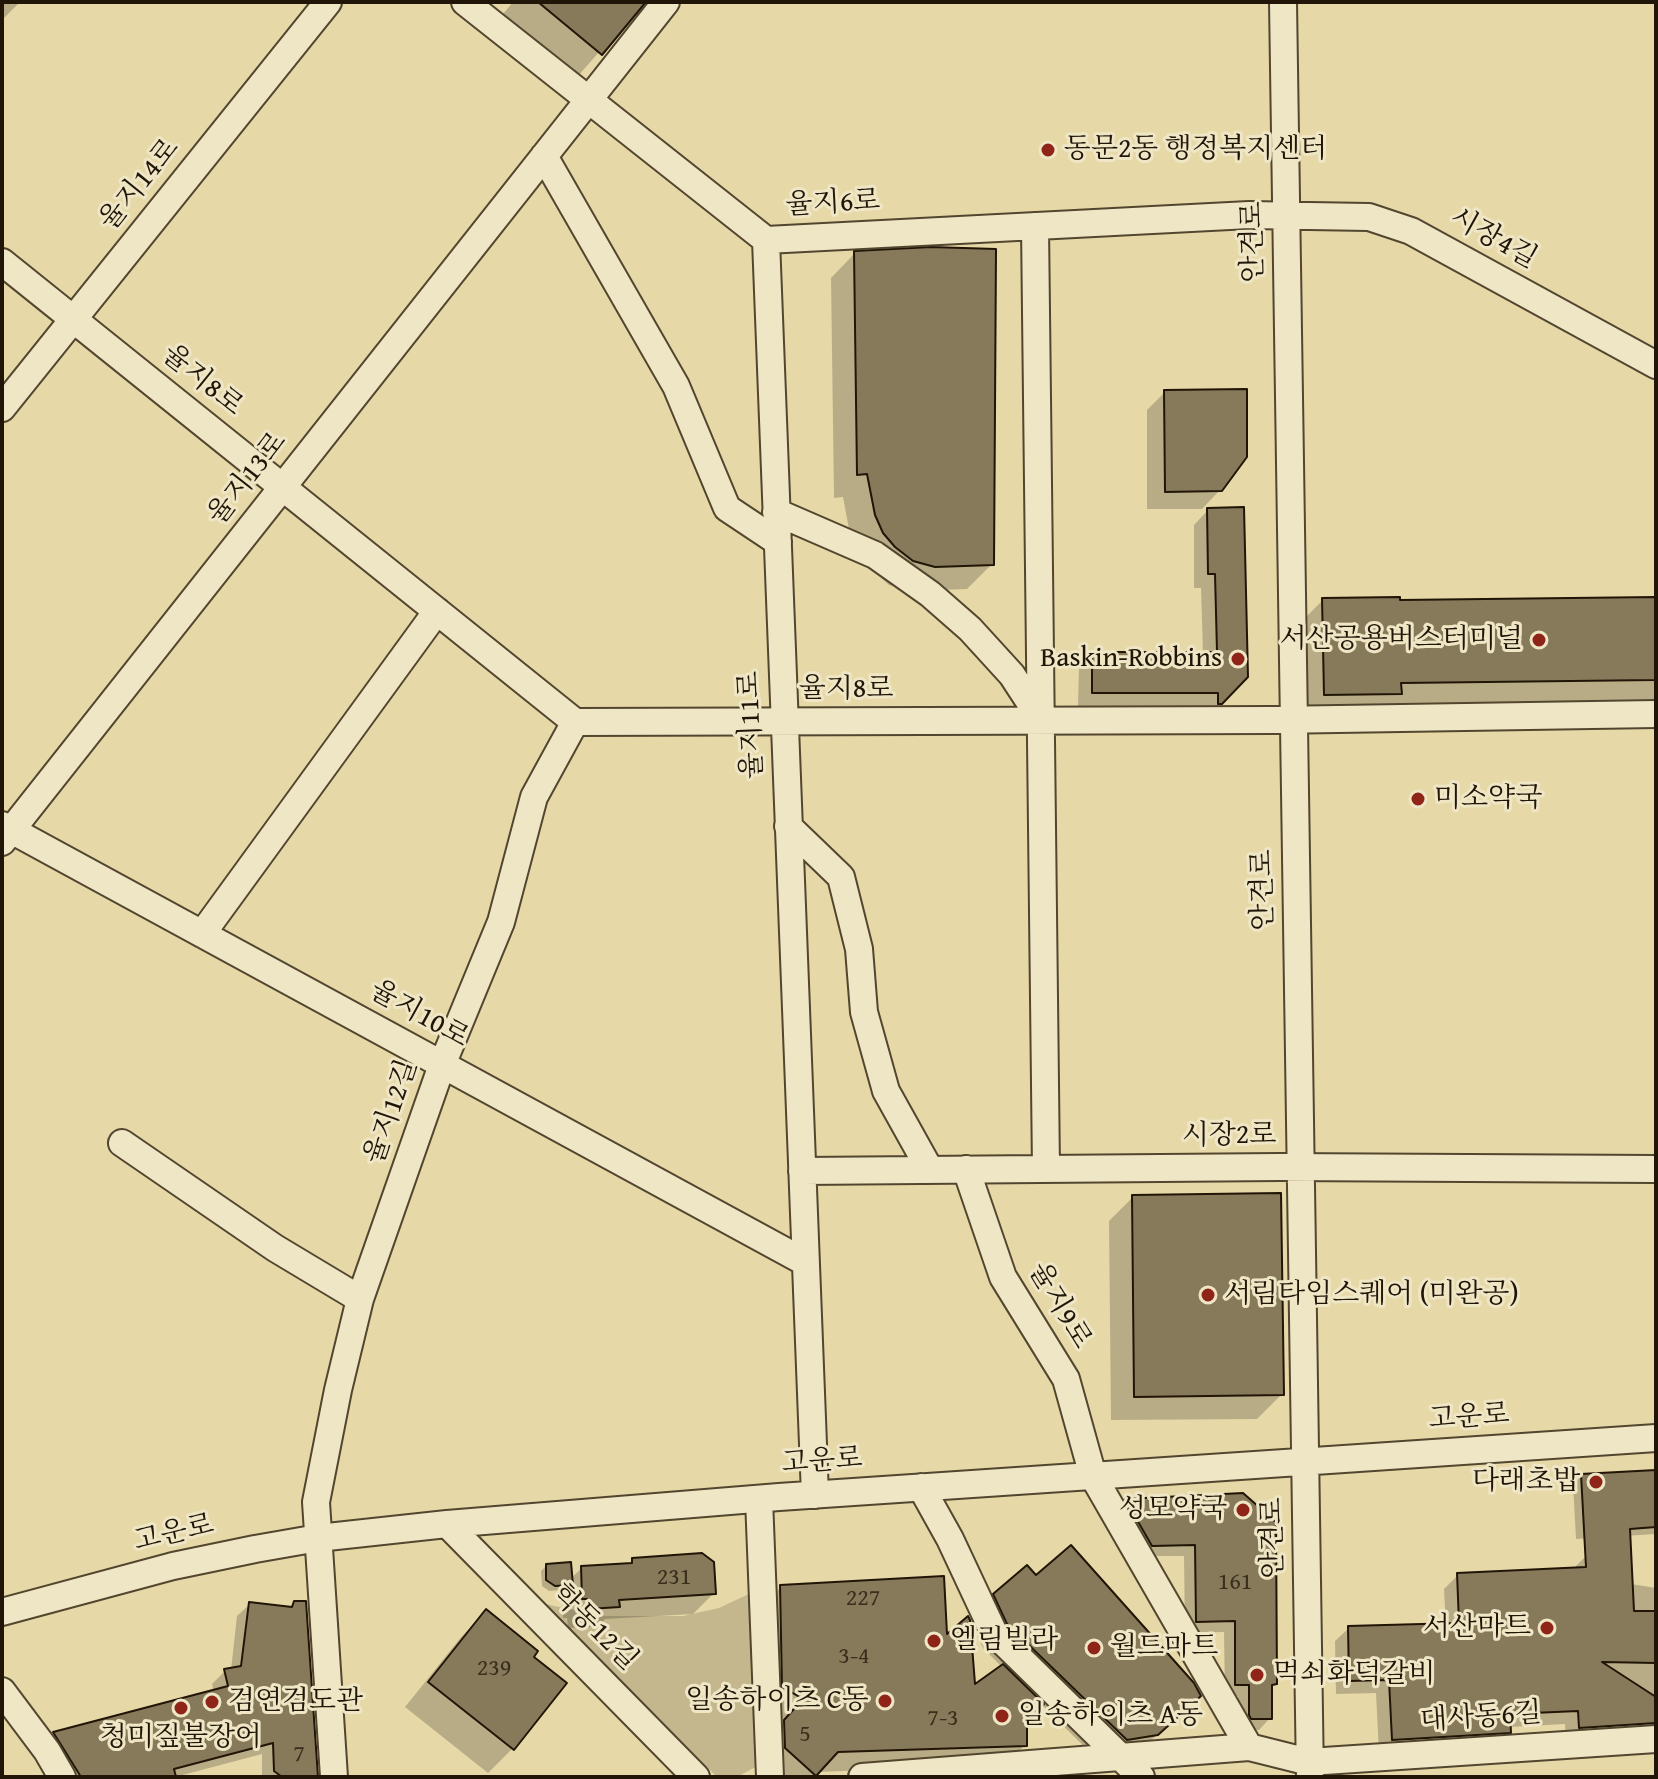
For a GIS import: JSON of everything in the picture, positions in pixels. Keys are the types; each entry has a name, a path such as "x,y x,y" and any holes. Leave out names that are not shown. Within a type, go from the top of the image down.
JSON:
{"street":[{"name":"율지14로","path":"2,408 328,2"},
{"name":"율지6로","path":"465,2 766,240 1286,215"},
{"name":"율지13로","path":"5,832 666,2"},
{"name":"안견로","path":"1283,2 1310,1769"},
{"path":"544,156 676,386 727,508 778,542"},
{"name":"시장4길","path":"1286,215 1369,217 1397,224 1656,365"},
{"path":"1035,226 1046,1169"},
{"name":"율지11로","path":"766,240 815,1495"},
{"name":"율지8로","path":"2,262 575,722 1294,720 1656,714"},
{"path":"776,512 875,555 930,594 970,629 1012,675 1042,721"},
{"path":"202,934 437,611"},
{"name":"율지12길","path":"334,1777 316,1502 323,1455 360,1299 442,1065 501,922 534,797 575,722"},
{"path":"788,826 841,877 859,949 864,1012 886,1091 930,1170"},
{"name":"율지10로","path":"5,832 202,934 805,1262"},
{"path":"122,1143 275,1248 360,1299"},
{"name":"율지9로","path":"966,1169 1003,1277 1066,1379 1093,1476 1249,1747"},
{"name":"시장2로","path":"802,1171 1656,1169"},
{"name":"고운로","path":"2,1612 173,1566 318,1538 447,1524 921,1487 1656,1438"},
{"path":"921,1487 950,1539 994,1633 1141,1777"},
{"path":"759,1499 770,1777"},
{"name":"학동12길","path":"447,1524 696,1777"},
{"path":"2,1691 47,1751 62,1777"},
{"name":"대사동6길","path":"862,1777 1249,1747 1310,1769 1656,1739"}],"shaded area":[{"path":"751,1593 757,1766 739,1776 716,1776 545,1604 603,1616 683,1616 719,1608"}],"building":[{"path":"538,2 646,2 602,55"},
{"path":"931,247 996,249 994,565 935,567 913,561 883,533 875,515 867,474 857,475 854,251"},
{"path":"1247,389 1247,457 1222,491 1165,492 1164,390"},
{"path":"1244,507 1248,677 1222,704 1218,704 1218,693 1092,693 1092,652 1217,652 1215,574 1208,574 1207,508"},
{"name":"서산공용버스터미널","path":"1400,597 1400,600 1656,597 1656,680 1401,683 1402,694 1324,695 1322,598"},
{"name":"서림타임스퀘어 (미완공)","path":"1281,1193 1284,1395 1134,1397 1132,1195"},
{"path":"1656,1470 1656,1527 1630,1529 1634,1611 1656,1611 1656,1663 1602,1662 1656,1697 1656,1723 1579,1728 1578,1711 1510,1714 1511,1733 1392,1740 1389,1680 1349,1681 1348,1626 1459,1623 1457,1573 1586,1567 1581,1474"},
{"path":"1243,1493 1276,1522 1277,1684 1272,1685 1272,1719 1251,1719 1249,1685 1235,1685 1235,1621 1196,1622 1195,1545 1152,1546 1125,1499"},
{"path":"1071,1545 1194,1683 1201,1696 1158,1735 1127,1740 1007,1624 993,1594 1027,1565 1036,1575"},
{"path":"702,1553 714,1562 716,1594 619,1600 620,1607 588,1609 587,1599 582,1599 581,1566 632,1563 632,1558"},
{"path":"571,1562 573,1585 555,1586 546,1580 546,1564"},
{"path":"944,1576 947,1634 968,1616 975,1684 1003,1664 1044,1704 1027,1725 1027,1746 838,1752 816,1776 785,1748 784,1720 803,1699 782,1687 780,1585"},
{"path":"294,1601 306,1601 318,1777 282,1777 274,1771 273,1743 174,1769 176,1777 81,1777 53,1732 228,1686 224,1669 241,1666 249,1602 292,1607"},
{"path":"486,1609 538,1651 534,1657 567,1683 514,1750 428,1682"}],"place":[{"name":"동문2동 행정복지센터","path":"1048,150"},
{"name":"서산공용버스터미널","path":"1539,640"},
{"name":"Baskin-Robbins","path":"1238,659"},
{"name":"미소약국","path":"1418,799"},
{"name":"서림타임스퀘어 (미완공)","path":"1208,1295"},
{"name":"다래초밥","path":"1596,1482"},
{"name":"성모약국","path":"1243,1510"},
{"name":"서산마트","path":"1547,1628"},
{"name":"엘림빌라","path":"934,1641"},
{"name":"월드마트","path":"1094,1648"},
{"name":"먹쇠화덕갈비","path":"1257,1675"},
{"name":"일송하이츠 C동","path":"885,1701"},
{"name":"검연검도관","path":"212,1702"},
{"name":"청미짚불장어","path":"181,1708"},
{"name":"일송하이츠 A동","path":"1002,1716"}]}
